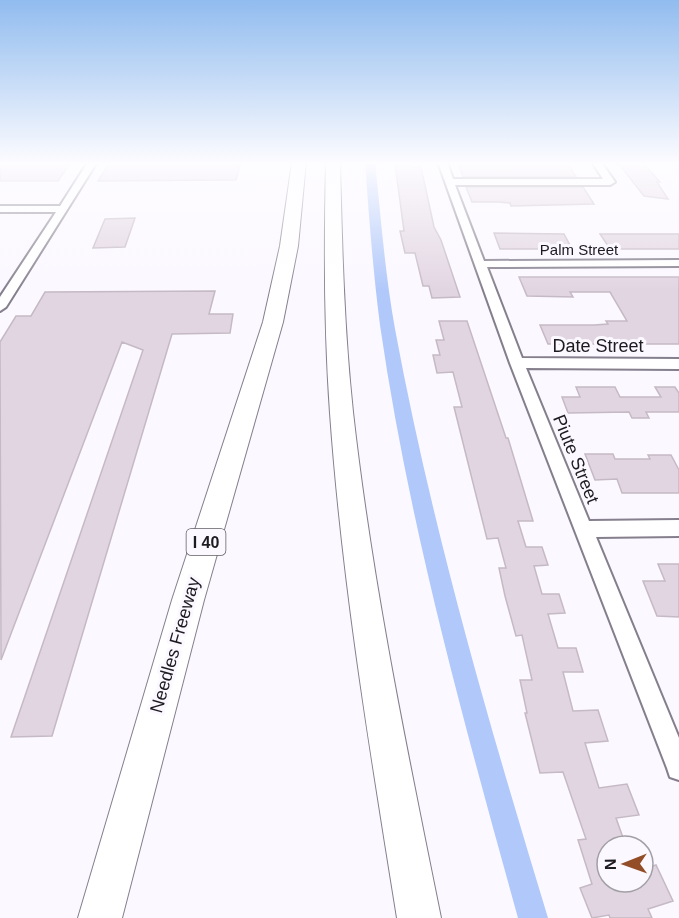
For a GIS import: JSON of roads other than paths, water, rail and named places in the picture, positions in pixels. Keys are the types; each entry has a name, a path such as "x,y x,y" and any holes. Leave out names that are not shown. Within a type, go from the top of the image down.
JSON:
{"highway":[{"name":"Needles Freeway","path":"100,918 185,611 273,322 289,246 294,205"},
{"path":"334,205 336,339 346,453 380,691 419,918"}],"street":[{"path":"0,308 67,205"},
{"name":"Piute Street","path":"457,205 517,363 679,768"},
{"path":"0,209 64,209"},
{"name":"Palm Street","path":"479,264 679,263"},
{"name":"Date Street","path":"517,363 679,364"},
{"path":"583,529 679,528"}],"waterway":[{"path":"374,205 388,329 417,478 471,699 533,918"}]}
